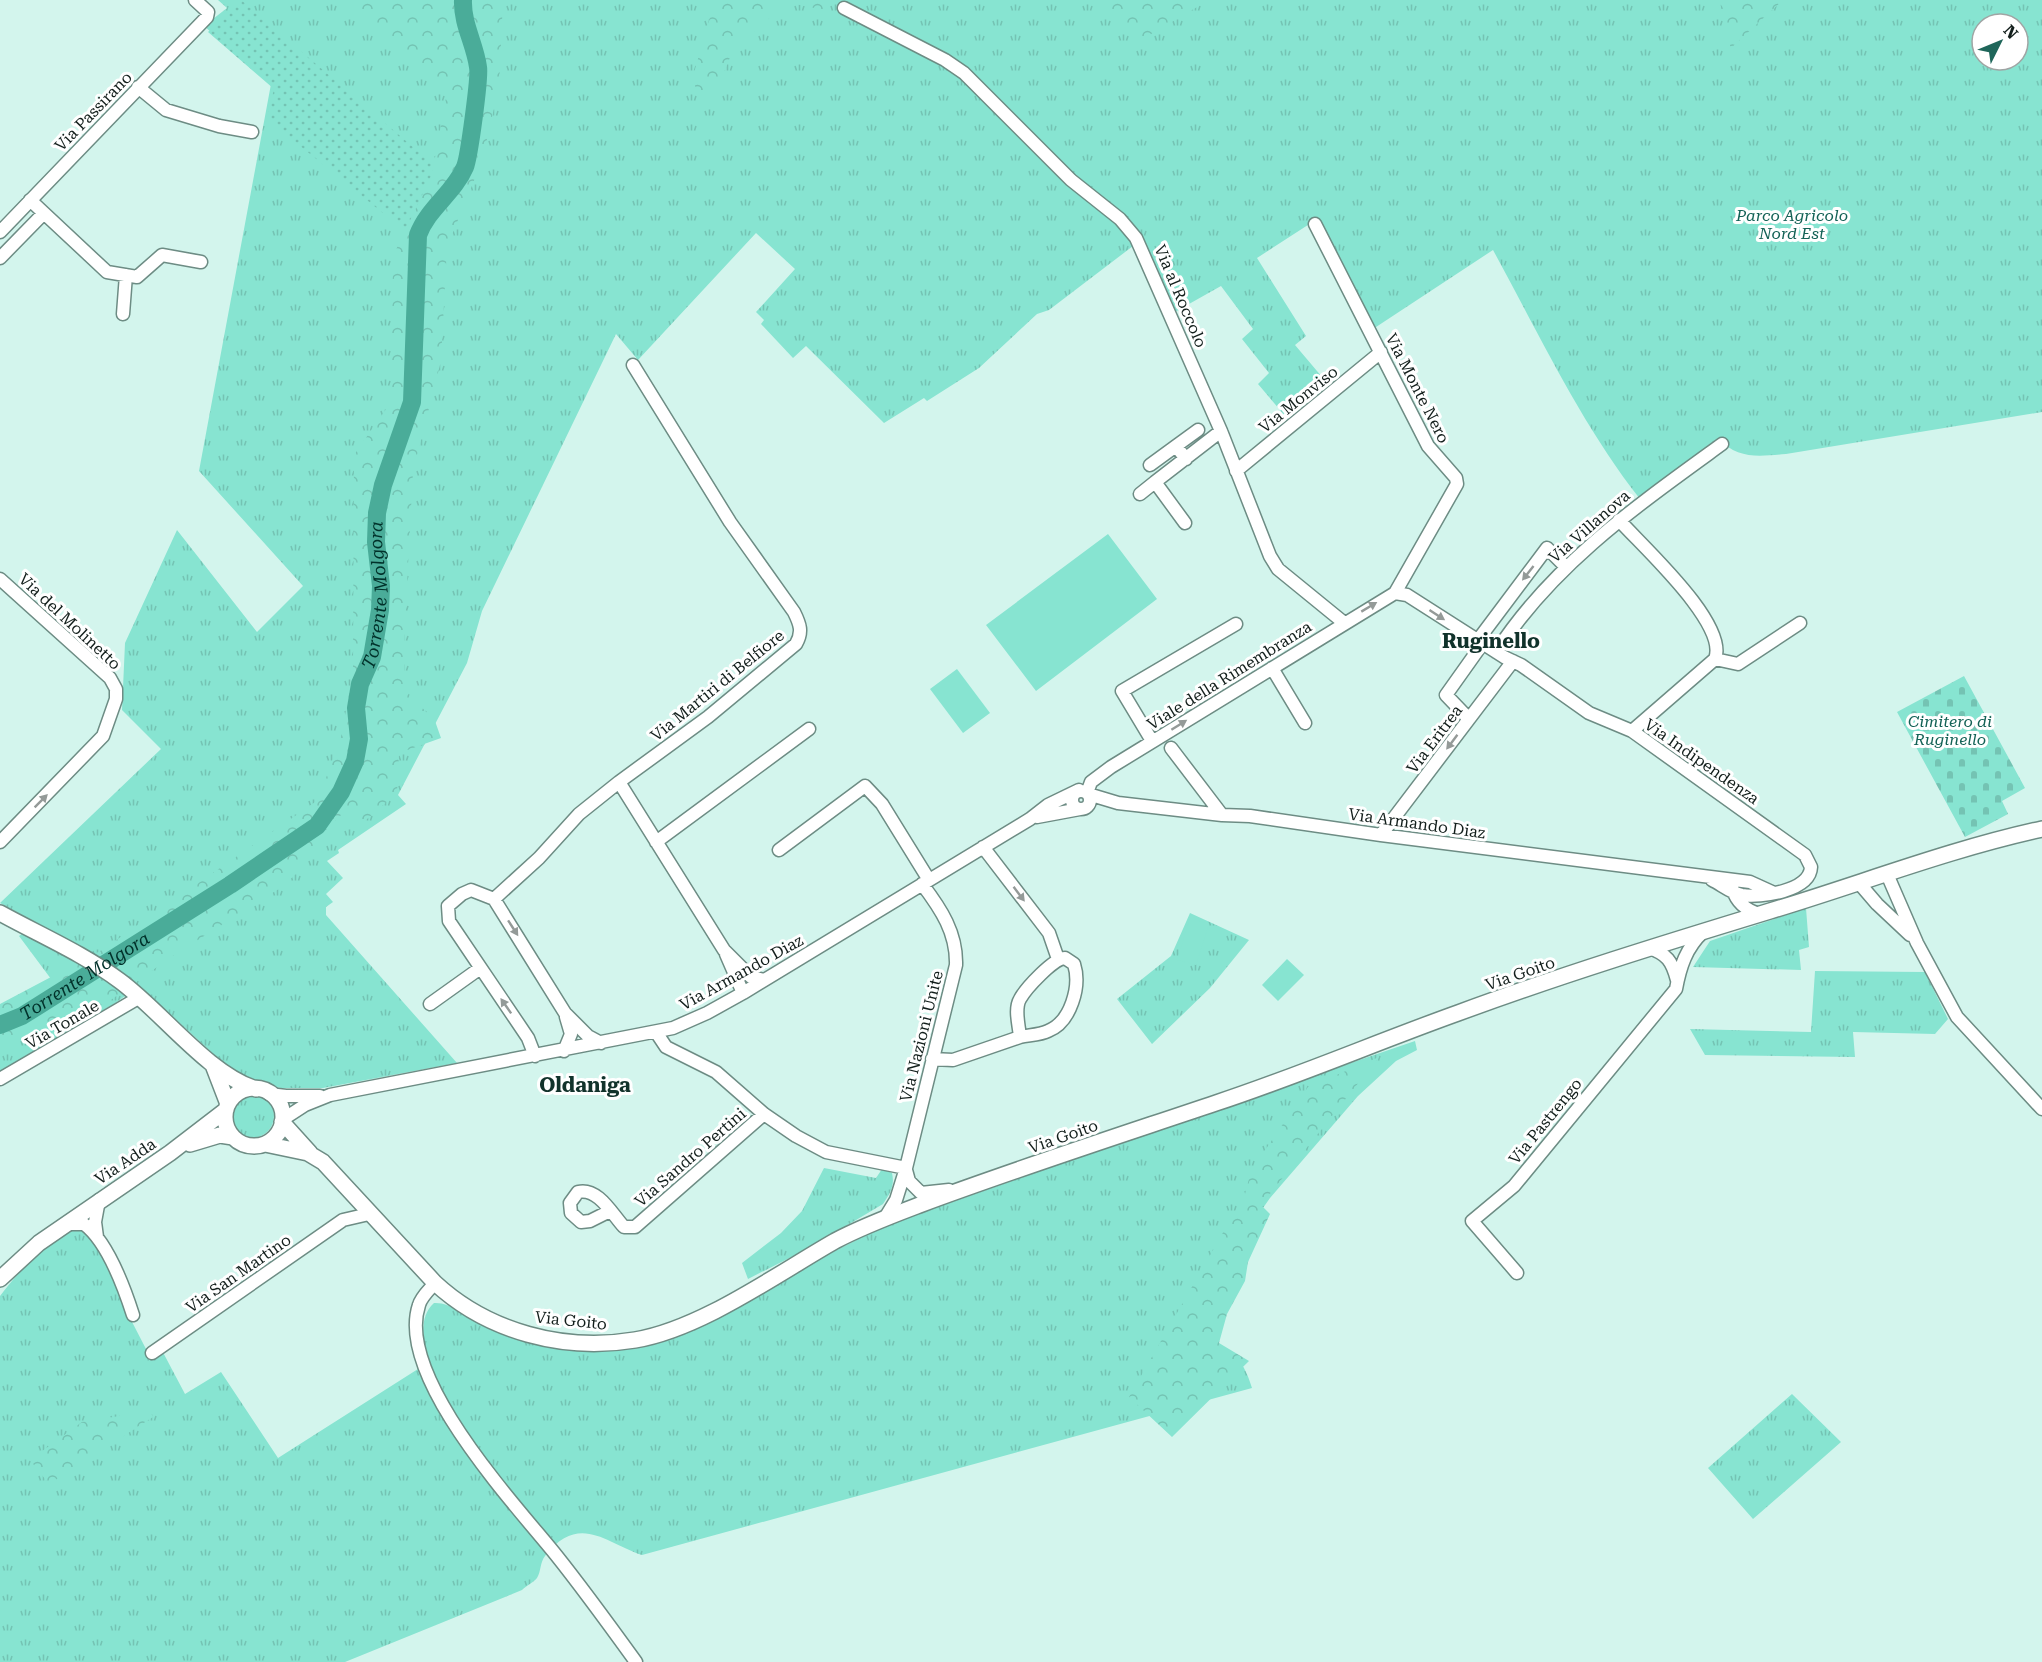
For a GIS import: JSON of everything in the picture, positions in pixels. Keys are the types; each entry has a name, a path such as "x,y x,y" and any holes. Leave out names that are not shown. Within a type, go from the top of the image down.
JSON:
{"street":[{"name":"Via Passirano","path":"0,232 207,17 208,12 195,0"},
{"name":"Via al Roccolo","path":"844,8 945,60 964,73 1071,180 1120,219 1142,245 1221,431 1261,537 1278,569 1343,622"},
{"path":"138,87 166,110 219,126 252,132"},
{"path":"30,200 107,272 137,277 162,255 201,262"},
{"path":"0,258 44,213"},
{"name":"Via Monte Nero","path":"1315,224 1428,446 1456,478 1457,484 1395,592"},
{"path":"123,314 126,275"},
{"name":"Via Monviso","path":"1236,471 1381,352"},
{"name":"Via Martiri di Belfiore","path":"494,899 539,858 579,814 733,697 796,644 801,635 800,623 794,612 730,522 633,365"},
{"path":"1150,465 1198,430"},
{"path":"1140,494 1221,431"},
{"name":"Via Villanova","path":"1496,652 1553,579 1566,567 1619,520 1722,444"},
{"path":"1176,446 1186,459"},
{"path":"1155,482 1185,523"},
{"path":"1619,520 1702,611 1718,645 1715,658 1632,731"},
{"path":"1469,719 1446,695 1547,548 1566,567"},
{"name":"Via del Molinetto","path":"0,579 110,678 116,689 117,699 104,736 0,842"},
{"name":"Viale della Rimembranza","path":"1085,792 1095,779 1152,741 1395,592"},
{"name":"Via Indipendenza","path":"1395,592 1407,595 1481,641 1589,713 1632,731 1808,857 1811,871 1806,881 1794,888 1753,896 1736,891"},
{"path":"1715,658 1738,664 1800,622"},
{"path":"1152,741 1122,691 1236,624"},
{"name":"Via Eritrea","path":"1381,836 1513,662"},
{"path":"1272,668 1305,723"},
{"path":"656,842 809,729"},
{"path":"1171,748 1222,815"},
{"path":"619,782 724,950 743,993"},
{"name":"Via Nazioni Unite","path":"779,850 865,786 882,804 950,926 957,954 952,992 906,1168 896,1200 885,1218"},
{"path":"1083,808 1090,802 1085,792"},
{"name":"Via Armando Diaz","path":"262,1091 286,1096 330,1095 656,1032 707,1013 743,993 1030,819 1048,805 1085,792 1118,803 1250,816 1381,836 1711,879 1736,891 1747,909 1759,914"},
{"name":"Via Armando Diaz","path":"1030,819 1049,813 1118,803"},
{"name":"Via Goito","path":"282,1121 314,1157 330,1169 352,1192 369,1214 435,1283 470,1311 523,1333 571,1342 606,1344 641,1339 722,1306 840,1239 885,1218 960,1190 1219,1102 1465,1010 1649,948 1887,874 2042,829"},
{"path":"983,847 1048,933 1058,958"},
{"path":"1887,874 1917,943 1957,1017 2042,1109"},
{"path":"1859,883 1917,943"},
{"path":"536,1056 528,1038 479,969 449,921 448,906 471,890 494,899 565,1012 588,1036 601,1044"},
{"path":"1726,924 1735,910 1736,891"},
{"path":"1772,892 1775,910"},
{"path":"1877,904 1897,897"},
{"path":"0,913 105,971 140,997 213,1065 262,1091 280,1107 282,1121 278,1133 265,1144 247,1145 233,1137 226,1127 227,1107 213,1065"},
{"name":"Via Pastrengo","path":"1516,1273 1472,1221 1514,1186 1676,989 1691,943 1704,931"},
{"path":"1649,948 1664,953 1669,958 1677,981"},
{"path":"724,950 751,977 764,980"},
{"path":"933,1059 953,1060 1020,1036 1051,1030 1062,1021 1071,1006 1075,968 1068,959 1058,958"},
{"path":"1020,1036 1017,1010 1020,999 1058,958"},
{"path":"430,1004 479,969"},
{"name":"Via Tonale","path":"0,1079 140,997"},
{"path":"564,1051 571,1034 565,1012"},
{"path":"656,1032 666,1047 716,1072 764,1114 796,1136 826,1152 906,1168 909,1181 921,1193 960,1190"},
{"path":"227,1107 241,1091 262,1091"},
{"name":"Via Armando Diaz","path":"282,1121 305,1105 330,1095"},
{"name":"Via Adda","path":"1,1278 26,1253 99,1200 170,1153 227,1107"},
{"name":"Via Sandro Pertini","path":"610,1211 624,1227 635,1227 764,1114"},
{"name":"Via Adda","path":"170,1153 215,1136 233,1137"},
{"name":"Via Goito","path":"265,1144 314,1157"},
{"path":"343,1220 351,1206 352,1192"},
{"name":"Via Adda","path":"99,1200 95,1222 97,1237 124,1287 133,1315"},
{"name":"Via San Martino","path":"152,1353 343,1220 369,1214"},
{"path":"64,1225 84,1224 97,1237"},
{"path":"435,1283 419,1304 416,1324 423,1362 440,1402 485,1467 589,1597 636,1662"}],"green space":[{"name":"Parco Agricolo Nord Est","path":"218,0 2042,0 2042,412 1786,454 1749,455 1733,450 1718,438 1640,499 1580,409 1493,250 1373,329 1311,223 1257,258 1306,336 1295,345 1328,384 1321,385 1286,417 1258,384 1269,373 1242,339 1253,329 1221,286 1173,313 1133,246 1049,310 1037,314 979,368 927,401 924,398 884,423 806,346 793,358 761,324 764,320 756,312 795,269 756,233 638,360 616,334 482,611 467,663 398,795 406,804 338,850 339,853 327,861 343,878 326,894 333,902 326,907 326,915 457,1063 323,1088 281,1088 258,1083 232,1071 139,986 114,1004 0,1071 0,1011 54,983 19,936 37,923 0,903 161,749 122,710 125,643 177,530 257,632 303,586 199,471 271,84 204,26 227,8"},
{"path":"241,0 434,165 405,231 267,119 274,89 208,32"},
{"path":"336,0 503,0 499,86 482,161 447,247 441,361 413,471 404,641 404,689 435,721 441,738 399,753 397,793 359,826 344,812 316,840 320,848 285,885 174,955 108,1002 0,1050 0,1004 102,950 318,800 341,737 353,673 354,455 391,402 393,256 432,174 447,92"},
{"path":"715,0 832,0 824,10 786,2 759,28 735,45 714,97 697,95 693,76"},
{"path":"1102,0 1209,0 1136,43"},
{"path":"1720,0 1783,0 1731,48 1724,29"},
{"path":"1108,534 1157,599 1036,691 986,625"},
{"path":"957,669 990,713 963,733 930,689"},
{"name":"Cimitero di Ruginello","path":"1964,676 2025,788 2002,801 2008,814 1965,837 1897,712"},
{"path":"1806,908 1809,947 1799,950 1801,970 1693,967 1710,941"},
{"path":"1190,913 1249,940 1210,988 1152,1044 1117,999 1171,956"},
{"path":"1190,918 1209,924 1196,965 1177,960"},
{"path":"1287,959 1304,975 1278,1001 1262,985"},
{"path":"1815,971 1925,972 1948,1019 1935,1034 1853,1032 1855,1057 1705,1055 1690,1029 1811,1032"},
{"path":"1415,1041 1417,1050 1396,1061 1358,1096 1270,1198 1244,1235 1195,1344 1217,1348 1239,1360 1252,1388 642,1555 593,1534 581,1533 569,1536 557,1543 545,1556 537,1578 522,1590 345,1662 0,1662 0,1296 36,1255 69,1232 82,1227 109,1261 130,1318 146,1349 157,1341 185,1394 221,1372 278,1458 429,1362 423,1331 426,1315 434,1303 451,1307 494,1329 526,1338 609,1350 648,1343 685,1330 842,1247 895,1222 1222,1107 1249,1101 1301,1080"},
{"path":"1379,1057 1261,1205 1270,1214 1248,1262 1245,1281 1227,1314 1219,1343 1249,1361 1172,1437 1129,1397 1245,1194 1251,1171 1308,1087"},
{"path":"252,1094 268,1100 274,1116 268,1132 252,1138 236,1132 230,1116 236,1100"},
{"path":"824,1168 876,1178 882,1169 892,1173 891,1190 883,1204 809,1248 748,1279 742,1263 781,1233 802,1211"},
{"path":"1792,1394 1841,1442 1753,1519 1708,1468"},
{"path":"148,1407 153,1417 49,1484 30,1460 82,1422 132,1414"}],"waterway":[{"name":"Torrente Molgora","path":"0,1025 22,1016 230,885 317,826 341,792 355,761 359,739 356,708 360,684 372,657 380,610 381,586 376,542 377,513 383,485 412,402 418,235 422,225 460,176 467,160 478,67 464,17 463,0"}],"district":[{"name":"Ruginello","path":"1491,641"},
{"name":"Oldaniga","path":"585,1085"}]}
